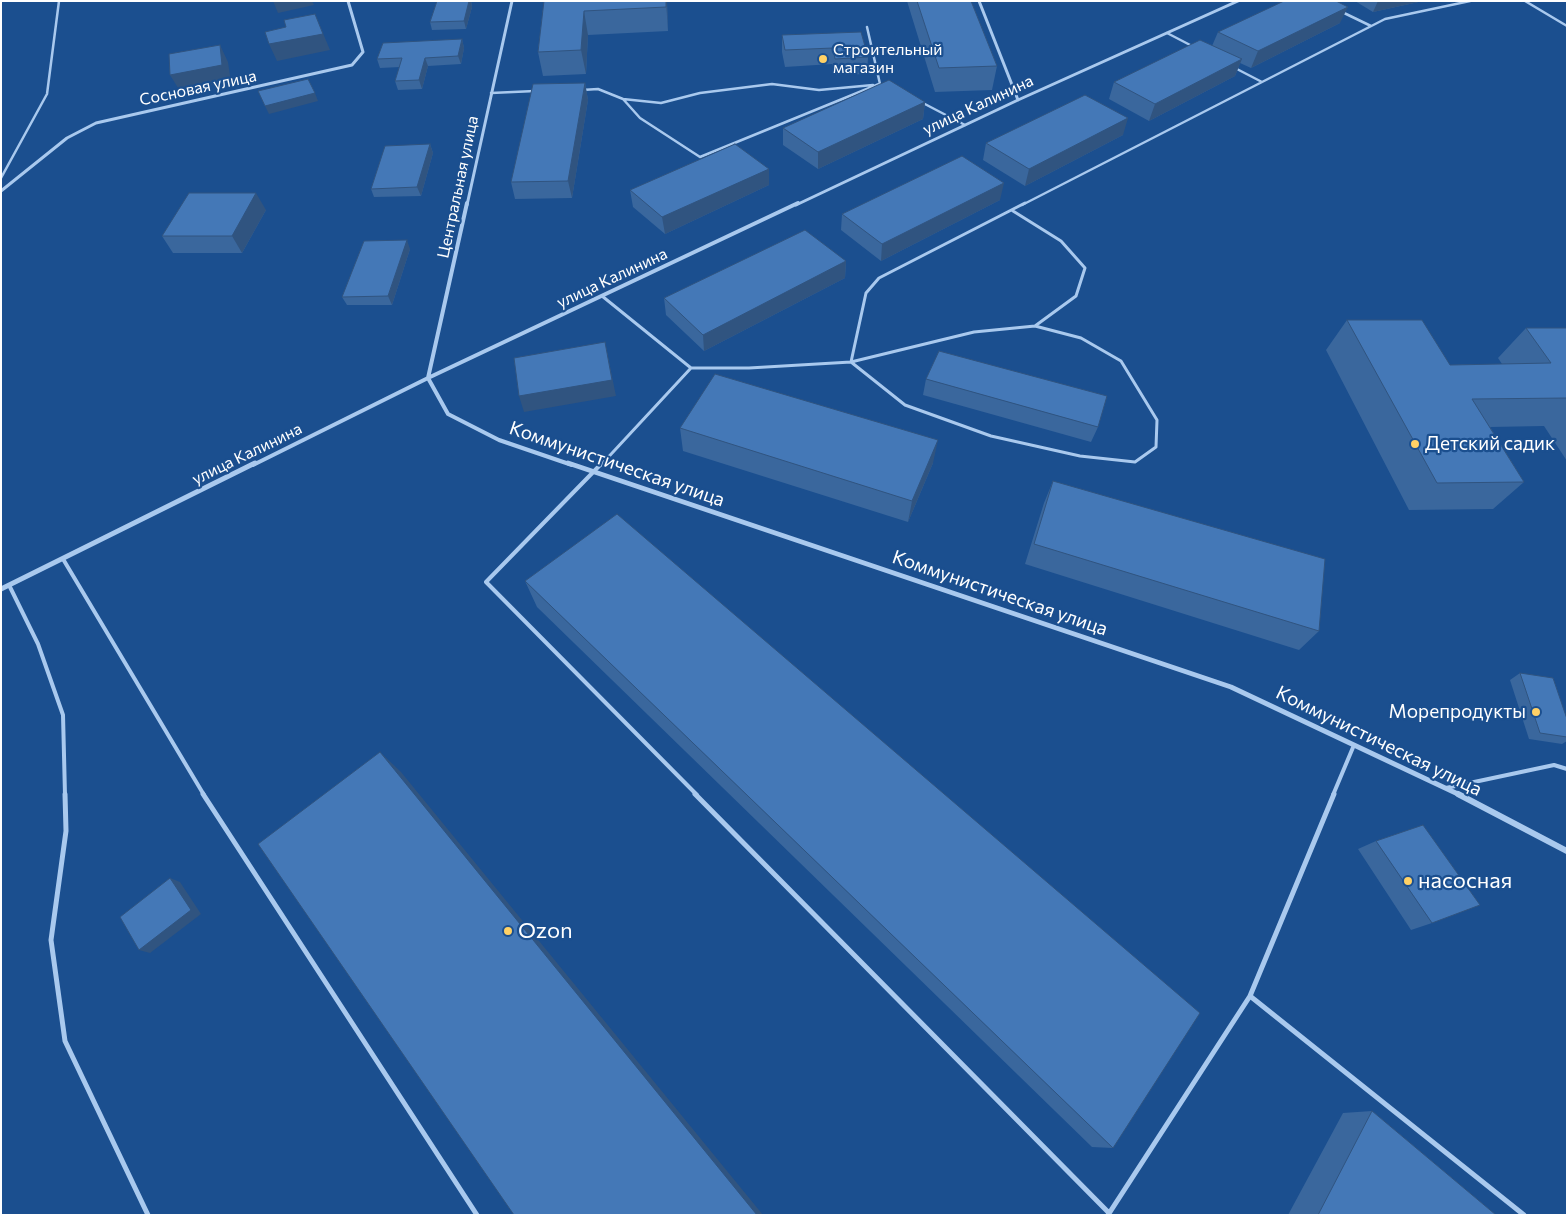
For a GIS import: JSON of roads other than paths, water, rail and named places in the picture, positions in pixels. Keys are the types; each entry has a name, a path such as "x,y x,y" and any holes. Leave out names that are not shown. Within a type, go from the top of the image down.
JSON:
{"street":[{"name":"Сосновая улица","path":"1,191 67,138 96,123 331,71 352,64 363,52 348,1"},
{"name":"Центральная улица","path":"428,378 512,1"},
{"path":"979,1 1018,100"},
{"name":"улица Калинина","path":"1,589 428,378 1018,100 1238,1"},
{"name":"Коммунистическая улица","path":"428,378 448,414 499,440 1231,687 1446,788 1567,851"}],"lane":[{"path":"1,178 47,94 59,1"},
{"path":"851,362 866,293 879,278 1385,19 1470,1"},
{"path":"1526,1 1567,26"},
{"path":"1338,10 1371,26"},
{"path":"867,27 879,84"},
{"path":"1167,33 1202,51"},
{"path":"1228,65 1262,82"},
{"path":"579,90 598,89 623,99 662,103 700,93 772,84 819,90 879,84 887,87"},
{"path":"623,99 640,118 700,157 879,84"},
{"path":"491,93 540,91"},
{"path":"919,101 965,125"},
{"path":"1013,210 1061,241 1085,268 1076,296 1035,326"},
{"path":"602,296 691,368 749,368 851,362 974,332 1035,326 1081,338 1121,362 1156,420 1156,447 1135,462 1080,456 990,436 905,406 851,362"},
{"path":"691,368 594,472 486,582 1109,1214 1250,996 1354,745"},
{"path":"63,558 200,789 477,1215"},
{"path":"9,585 38,644 63,715 66,831 51,940 65,1041 148,1215"},
{"path":"1446,788 1554,765 1567,769"},
{"path":"1250,996 1524,1215"}],"place":[{"name":"Строительный магазин","path":"823,59"},
{"name":"Детский садик","path":"1415,444"},
{"name":"Морепродукты","path":"1536,712"},
{"name":"насосная","path":"1408,881"},
{"name":"Ozon","path":"508,931"}]}
